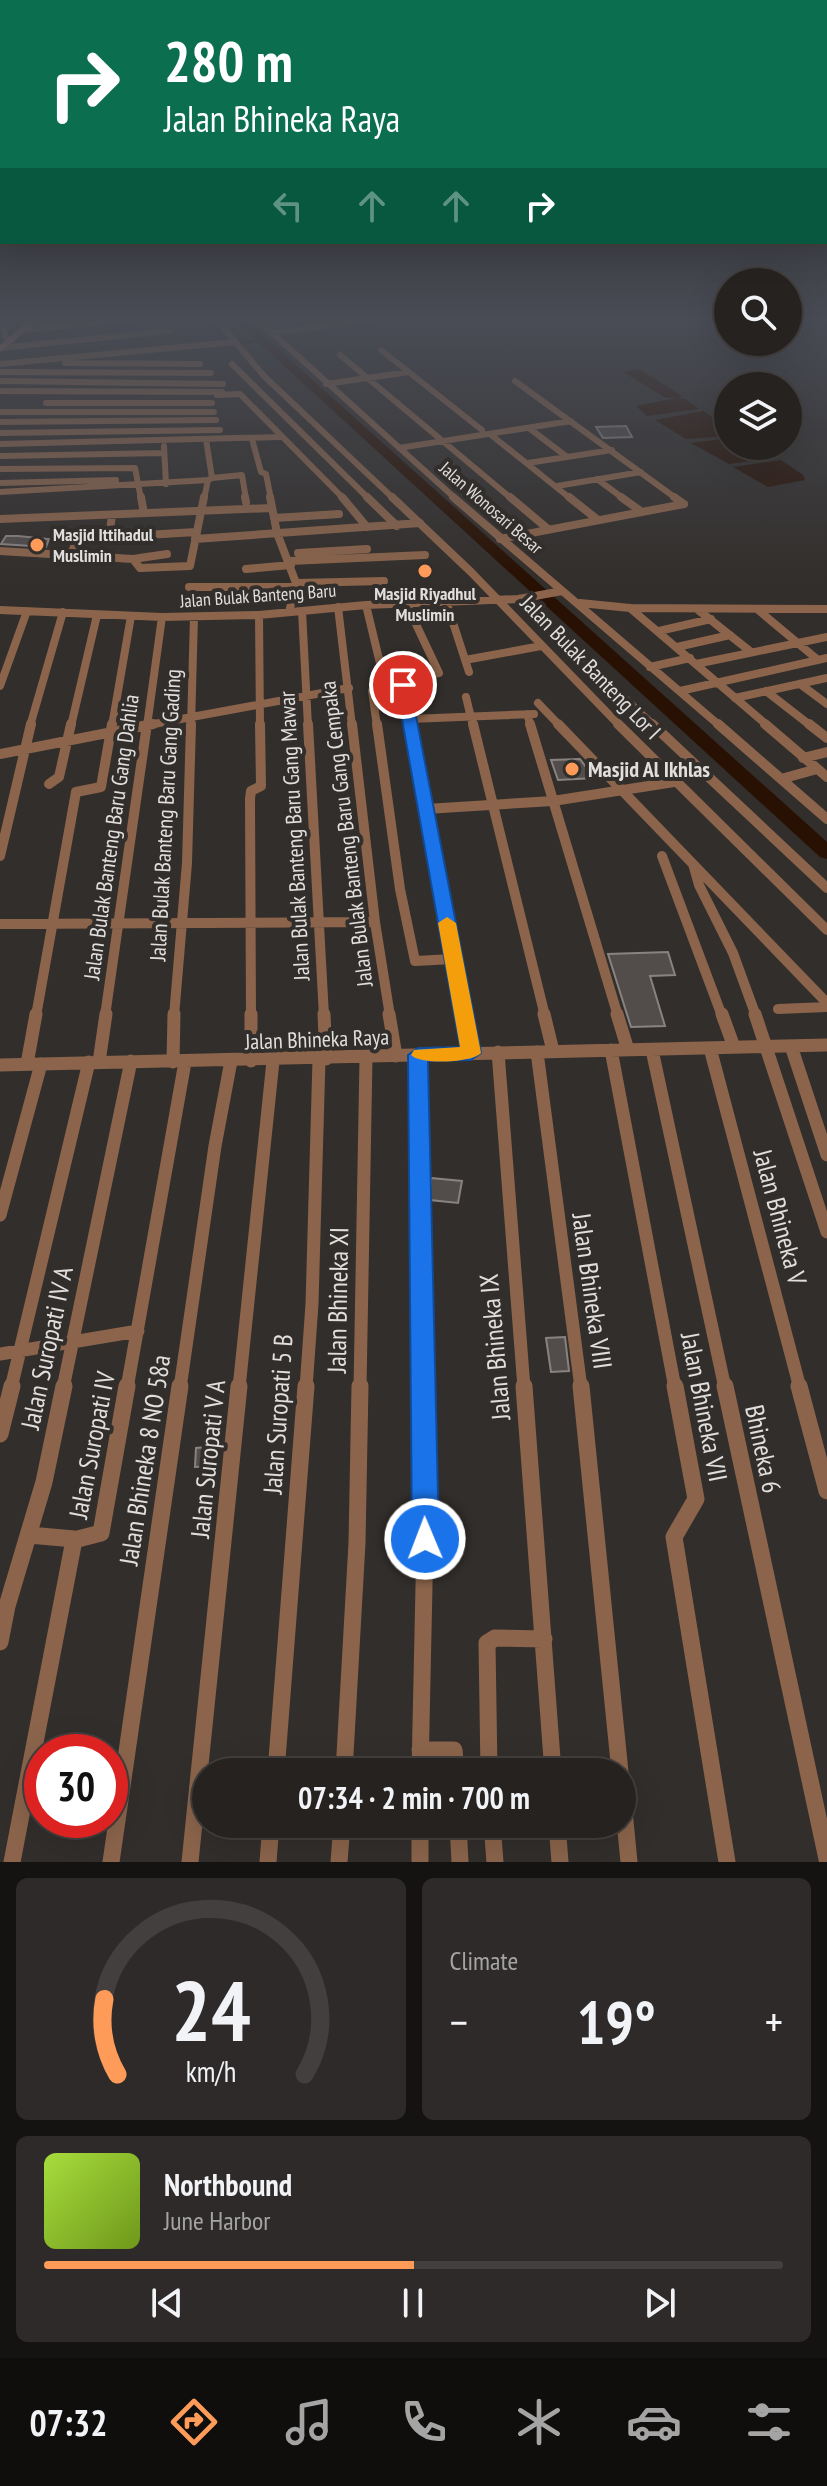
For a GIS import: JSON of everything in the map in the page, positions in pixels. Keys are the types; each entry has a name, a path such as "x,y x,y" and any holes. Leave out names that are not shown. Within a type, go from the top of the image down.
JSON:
{"street":[{"path":"215,407 221,434"},
{"path":"251,407 308,460 350,504 367,527"},
{"path":"274,407 325,452 397,526"},
{"name":"Jalan Bulak Banteng Lor I","path":"296,407 420,523 674,782 827,930"},
{"name":"Jalan Wonosari Besar","path":"352,407 500,539 579,603 827,819"},
{"path":"401,407 548,529"},
{"path":"453,407 482,430"},
{"path":"500,539 684,504 551,407"},
{"path":"0,412 214,412"},
{"path":"265,423 308,418"},
{"path":"0,422 216,420"},
{"path":"396,445 571,421"},
{"path":"461,436 502,427 510,431"},
{"path":"529,428 567,457"},
{"path":"0,433 280,437"},
{"path":"0,444 164,441 206,439 221,434"},
{"path":"490,434 598,520"},
{"path":"133,559 136,567 140,568 191,566 199,511 210,479 206,439"},
{"path":"252,439 261,472"},
{"path":"164,441 166,484"},
{"path":"528,463 612,450"},
{"path":"0,456 164,453"},
{"path":"0,469 135,468 152,531"},
{"path":"0,483 166,484 261,472 266,474 277,533 296,585 289,609"},
{"path":"557,486 641,472"},
{"path":"242,475 246,502"},
{"path":"597,479 642,512"},
{"path":"0,492 137,483"},
{"path":"0,519 271,508"},
{"path":"274,518 339,514"},
{"path":"109,538 112,515"},
{"path":"129,536 277,533 420,523"},
{"path":"71,555 80,530"},
{"path":"246,569 367,549"},
{"path":"0,551 133,559 167,554"},
{"path":"289,560 425,555"},
{"path":"189,587 384,581"},
{"name":"Jalan Bulak Banteng Baru","path":"0,610 162,617 259,615 289,609 302,611 366,605 521,599 562,591"},
{"path":"521,599 827,888"},
{"path":"446,601 469,672"},
{"path":"387,682 438,674 406,603"},
{"path":"579,603 630,608 826,610"},
{"path":"366,605 378,660 387,682"},
{"name":"Jalan Bulak Banteng Baru Gang Cempaka","path":"338,607 375,922 396,1056"},
{"path":"630,608 827,777"},
{"path":"697,608 751,652"},
{"path":"756,609 823,659"},
{"path":"0,686 27,611"},
{"name":"Jalan Bulak Banteng Baru Gang Mawar","path":"302,611 322,1059"},
{"path":"0,856 24,749 63,612"},
{"path":"49,784 59,777 97,615"},
{"path":"251,1061 250,793 261,786 259,615"},
{"path":"27,1064 76,792 101,787 131,616"},
{"name":"Jalan Bulak Banteng Baru Gang Dahlia","path":"0,1434 94,1062 119,924 162,617"},
{"name":"Jalan Bulak Banteng Baru Gang Gading","path":"179,1062 175,989 187,863 194,617"},
{"path":"659,631 711,619"},
{"path":"677,647 730,635"},
{"path":"650,667 827,637"},
{"path":"465,660 541,646"},
{"path":"680,691 823,659"},
{"path":"735,698 827,678"},
{"path":"387,682 403,685 471,1053"},
{"path":"800,684 827,704"},
{"path":"0,754 349,688"},
{"path":"372,691 400,889 415,961 453,959"},
{"path":"766,691 827,738"},
{"path":"466,697 553,1051"},
{"path":"410,719 527,714 542,707 667,834 827,1005"},
{"path":"527,714 628,1050"},
{"path":"803,758 827,752"},
{"path":"781,779 817,769"},
{"path":"426,809 553,801 674,782"},
{"path":"662,856 734,1047"},
{"path":"693,864 694,872 727,936 768,1046 787,1114 827,1232"},
{"path":"0,924 375,922"},
{"path":"778,1009 827,1005"},
{"name":"Jalan Bhineka Raya","path":"0,1065 131,1061 231,1064 498,1052 827,1045"},
{"path":"791,1046 827,1155"},
{"name":"Jalan Bhineka V","path":"710,1048 827,1491"},
{"name":"Jalan Bhineka VII","path":"611,1050 696,1499 674,1537 727,1862"},
{"name":"Bhineka 6","path":"652,1050 827,1859"},
{"name":"Jalan Bhineka IX","path":"498,1052 552,1758"},
{"name":"Jalan Bhineka VIII","path":"537,1052 597,1538 619,1758"},
{"path":"418,1055 425,1539 420,1758"},
{"name":"Jalan Bhineka XI","path":"345,1758 357,1543 366,1058"},
{"name":"Jalan Suropati 5 B","path":"277,1758 312,1304 322,1059"},
{"name":"Jalan Suropati IV A","path":"0,1642 7,1606 44,1482 131,1061"},
{"name":"Jalan Suropati V A","path":"190,1862 273,1061"},
{"name":"Jalan Suropati IV","path":"12,1862 74,1539 101,1533 138,1331 179,1062"},
{"path":"0,1215 41,1064"},
{"name":"Jalan Bhineka 8 NO 58a","path":"111,1862 215,1146 231,1064"},
{"path":"0,1354 138,1331"},
{"path":"29,1535 74,1539"},
{"path":"489,1758 487,1643 495,1638 544,1639"},
{"path":"420,1750 454,1750 455,1758"},
{"path":"268,1862 270,1838"},
{"path":"339,1862 341,1838"},
{"path":"420,1838 420,1862"},
{"path":"459,1838 460,1862"},
{"path":"493,1838 495,1862"},
{"path":"558,1838 560,1862"},
{"path":"627,1838 629,1862"}],"shaded area":[{"path":"637,407 699,409 647,416"},
{"path":"703,411 714,418 714,437 686,439 655,420"},
{"path":"714,440 714,456 691,443"},
{"path":"722,460 756,460 729,464"},
{"path":"781,460 803,475 805,480 768,487 733,467"}],"building":[{"path":"626,426 632,437 603,438 596,427"},
{"path":"6,536 49,539 46,547 1,544"},
{"name":"Masjid Al Ikhlas","path":"580,759 594,778 558,780 551,760"},
{"path":"668,952 675,975 650,976 665,1026 631,1027 608,954"},
{"path":"431,1178 462,1181 458,1203 430,1200"},
{"path":"565,1337 569,1371 551,1372 546,1338"},
{"path":"217,1446 217,1466 195,1467 196,1448"}],"waterway":[{"path":"335,407 827,853"}],"slow traffic":[{"path":"421,1055 471,1053 447,923"}],"place":[{"name":"Masjid Ittihadul Muslimin","path":"37,545"},
{"name":"Masjid Riyadhul Muslimin","path":"425,571"},
{"name":"Masjid Al Ikhlas","path":"572,769"}],"route":[{"path":"403,685 471,1053 418,1055 425,1539"}]}
